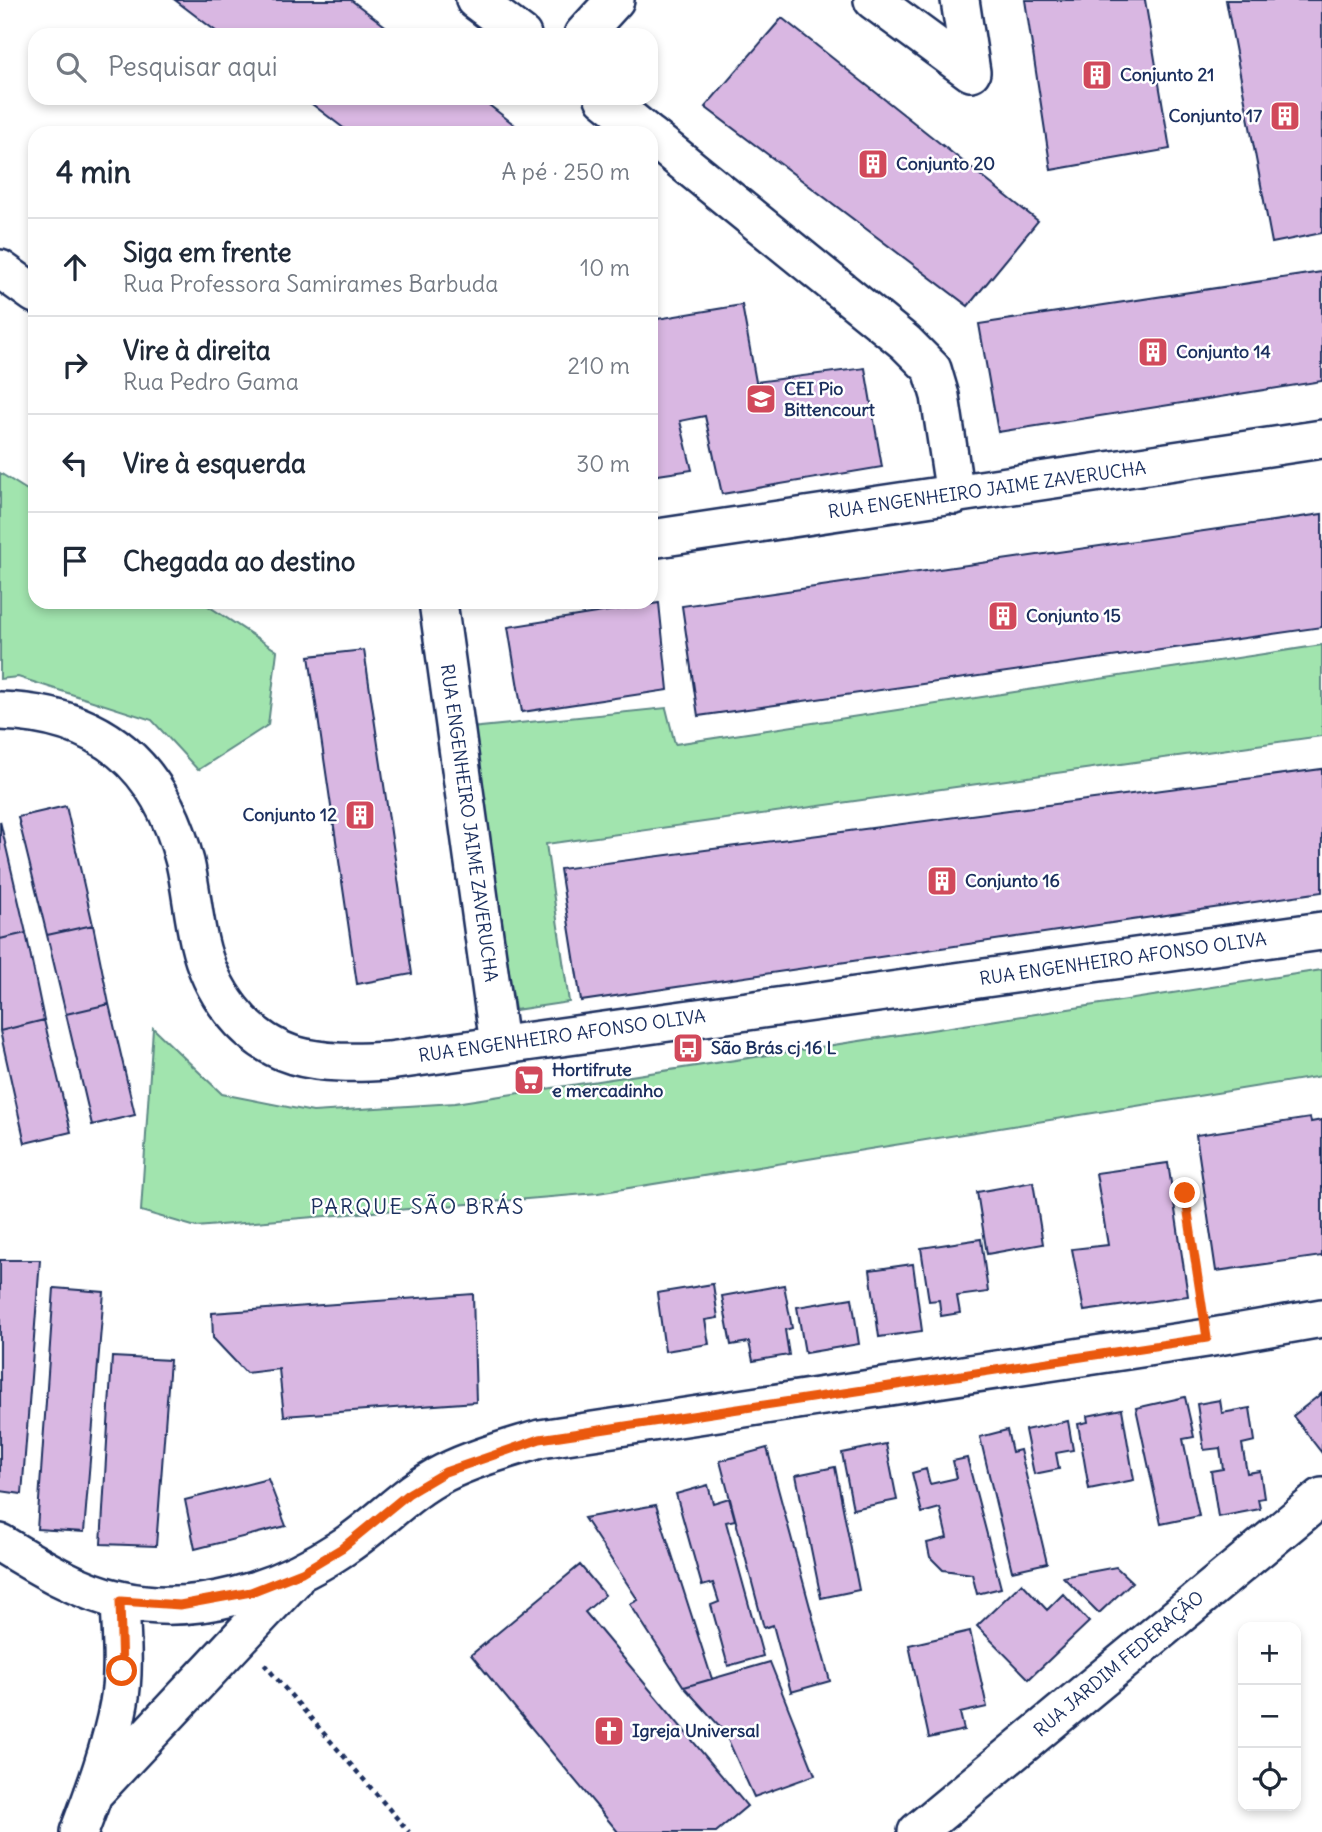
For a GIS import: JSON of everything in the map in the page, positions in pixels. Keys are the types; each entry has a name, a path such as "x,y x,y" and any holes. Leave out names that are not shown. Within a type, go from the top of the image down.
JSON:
{"street":[{"path":"475,0 513,28"},
{"path":"589,28 615,0"},
{"path":"873,0 971,72 960,0"},
{"path":"613,105 638,126"},
{"path":"658,142 905,342 932,369 940,396 955,495"},
{"path":"0,269 28,289"},
{"name":"RUA ENGENHEIRO JAIME ZAVERUCHA","path":"658,538 1322,439"},
{"name":"RUA ENGENHEIRO JAIME ZAVERUCHA","path":"439,609 499,1044"},
{"name":"RUA ENGENHEIRO AFONSO OLIVA","path":"0,710 68,719 102,735 123,752 150,782 170,816 185,863 199,943 213,983 231,1012 257,1036 292,1055 340,1063 389,1061 1322,931"},
{"path":"0,1543 72,1582 120,1601 180,1605 217,1601 251,1592 302,1572 342,1548 408,1494 445,1472 540,1439 1207,1338 1322,1318"},
{"name":"RUA JARDIM FEDERAÇÃO","path":"917,1832 1322,1497"},
{"path":"93,1794 302,1572"},
{"path":"79,1832 93,1794 119,1703 122,1671 120,1601"}],"path":[{"path":"1185,1193 1207,1338"},
{"path":"241,1637 410,1832"}],"green space":[{"path":"0,473 28,491 28,609 213,609 277,651 268,725 198,770 152,720 18,677 0,679"},
{"path":"1322,645 1322,736 546,844 569,1002 515,1010 471,728 666,708 675,744"},
{"path":"1322,970 1322,1076 598,1193 196,1227 141,1211 153,1028 222,1094 313,1112 455,1103"}],"building":[{"path":"175,0 351,0 388,28 212,28"},
{"name":"Conjunto 21","path":"1025,0 1145,0 1170,149 1051,170"},
{"name":"Conjunto 17","path":"1226,0 1322,0 1322,233 1272,243"},
{"name":"Conjunto 20","path":"782,18 1038,221 968,306 705,107"},
{"path":"313,105 489,105 516,126 341,126"},
{"name":"Conjunto 14","path":"1322,272 1322,381 998,432 979,324"},
{"name":"CEI Pio Bittencourt","path":"742,305 756,382 865,368 882,467 722,494 705,416 680,421 692,470 658,475 658,319"},
{"name":"Conjunto 15","path":"1322,514 1322,627 698,716 682,606"},
{"path":"658,603 668,690 522,712 508,627 621,609 658,609"},
{"name":"Conjunto 12","path":"364,650 412,974 357,984 309,656"},
{"name":"Conjunto 16","path":"1322,769 1322,892 581,1001 560,869"},
{"path":"66,806 93,925 47,935 18,817"},
{"path":"0,821 26,933 0,939"},
{"path":"93,925 109,1004 66,1014 47,935"},
{"path":"26,933 44,1020 0,1031 0,939"},
{"path":"109,1004 135,1115 92,1125 66,1014"},
{"path":"44,1020 71,1132 25,1143 0,1031"},
{"path":"1310,1118 1311,1122 1322,1120 1322,1256 1216,1271 1196,1135"},
{"path":"1168,1163 1188,1296 1084,1311 1072,1249 1108,1245 1096,1173"},
{"path":"1033,1182 1043,1244 987,1254 977,1192"},
{"path":"981,1239 988,1292 957,1296 960,1313 941,1316 939,1300 929,1301 921,1248"},
{"path":"0,1260 40,1260 22,1494 0,1491"},
{"path":"913,1264 922,1331 879,1337 870,1270"},
{"path":"713,1284 718,1318 705,1320 709,1344 665,1351 657,1293"},
{"path":"784,1285 792,1328 785,1330 789,1355 753,1361 749,1342 731,1345 722,1296"},
{"path":"54,1288 104,1292 84,1532 37,1529"},
{"path":"473,1294 476,1402 284,1416 279,1369 246,1373 213,1338 212,1313"},
{"path":"852,1298 859,1344 805,1353 797,1307"},
{"path":"112,1357 170,1360 156,1546 101,1544"},
{"path":"1322,1393 1322,1453 1293,1416"},
{"path":"1185,1397 1194,1437 1183,1439 1199,1516 1161,1524 1136,1408"},
{"path":"1220,1400 1222,1413 1250,1408 1255,1441 1242,1444 1247,1473 1260,1471 1264,1498 1258,1499 1260,1509 1218,1517 1211,1471 1223,1469 1220,1448 1204,1450 1197,1404"},
{"path":"1122,1409 1134,1480 1089,1489 1078,1424 1088,1422 1087,1416"},
{"path":"1068,1421 1073,1450 1056,1453 1059,1469 1034,1474 1025,1430"},
{"path":"1007,1430 1012,1452 1020,1450 1047,1563 1012,1571 980,1437"},
{"path":"886,1444 897,1500 853,1509 842,1453"},
{"path":"767,1448 830,1681 791,1692 773,1625 764,1628 720,1461"},
{"path":"967,1458 1001,1588 977,1594 972,1574 943,1570 930,1557 927,1543 947,1538 940,1508 922,1513 912,1473 926,1469 930,1484 957,1478 953,1461"},
{"path":"835,1467 859,1590 821,1598 796,1475"},
{"path":"268,1479 286,1526 195,1549 185,1500"},
{"path":"708,1485 713,1503 729,1498 735,1520 726,1522 763,1656 728,1666 711,1605 719,1602 713,1583 702,1586 676,1494"},
{"path":"656,1505 712,1679 684,1687 630,1604 638,1600 584,1518"},
{"name":"Igreja Universal","path":"580,1565 605,1595 585,1612 747,1806 716,1832 618,1832 471,1655"},
{"path":"1116,1567 1132,1582 1099,1613 1063,1577"},
{"path":"1022,1583 1047,1610 1063,1594 1089,1622 1029,1679 977,1626"},
{"path":"970,1631 987,1707 960,1713 964,1730 929,1738 909,1645"},
{"path":"770,1662 815,1775 754,1797 724,1731 684,1687"}],"place":[{"name":"Conjunto 21","path":"1097,75"},
{"name":"Conjunto 17","path":"1285,116"},
{"name":"Conjunto 20","path":"873,164"},
{"name":"Conjunto 14","path":"1153,352"},
{"name":"CEI Pio Bittencourt","path":"761,399"},
{"name":"Conjunto 15","path":"1003,616"},
{"name":"Conjunto 12","path":"360,815"},
{"name":"Conjunto 16","path":"942,881"},
{"name":"São Brás cj 16 L","path":"688,1048"},
{"name":"Hortifrute e mercadinho","path":"529,1080"},
{"name":"Igreja Universal","path":"609,1731"}],"district":[{"name":"PARQUE SÃO BRÁS","path":"418,1207"}],"route":[{"path":"122,1671 120,1601 180,1605 217,1601 251,1592 302,1572 342,1548 408,1494 445,1472 540,1439 1207,1338 1185,1193"}]}
